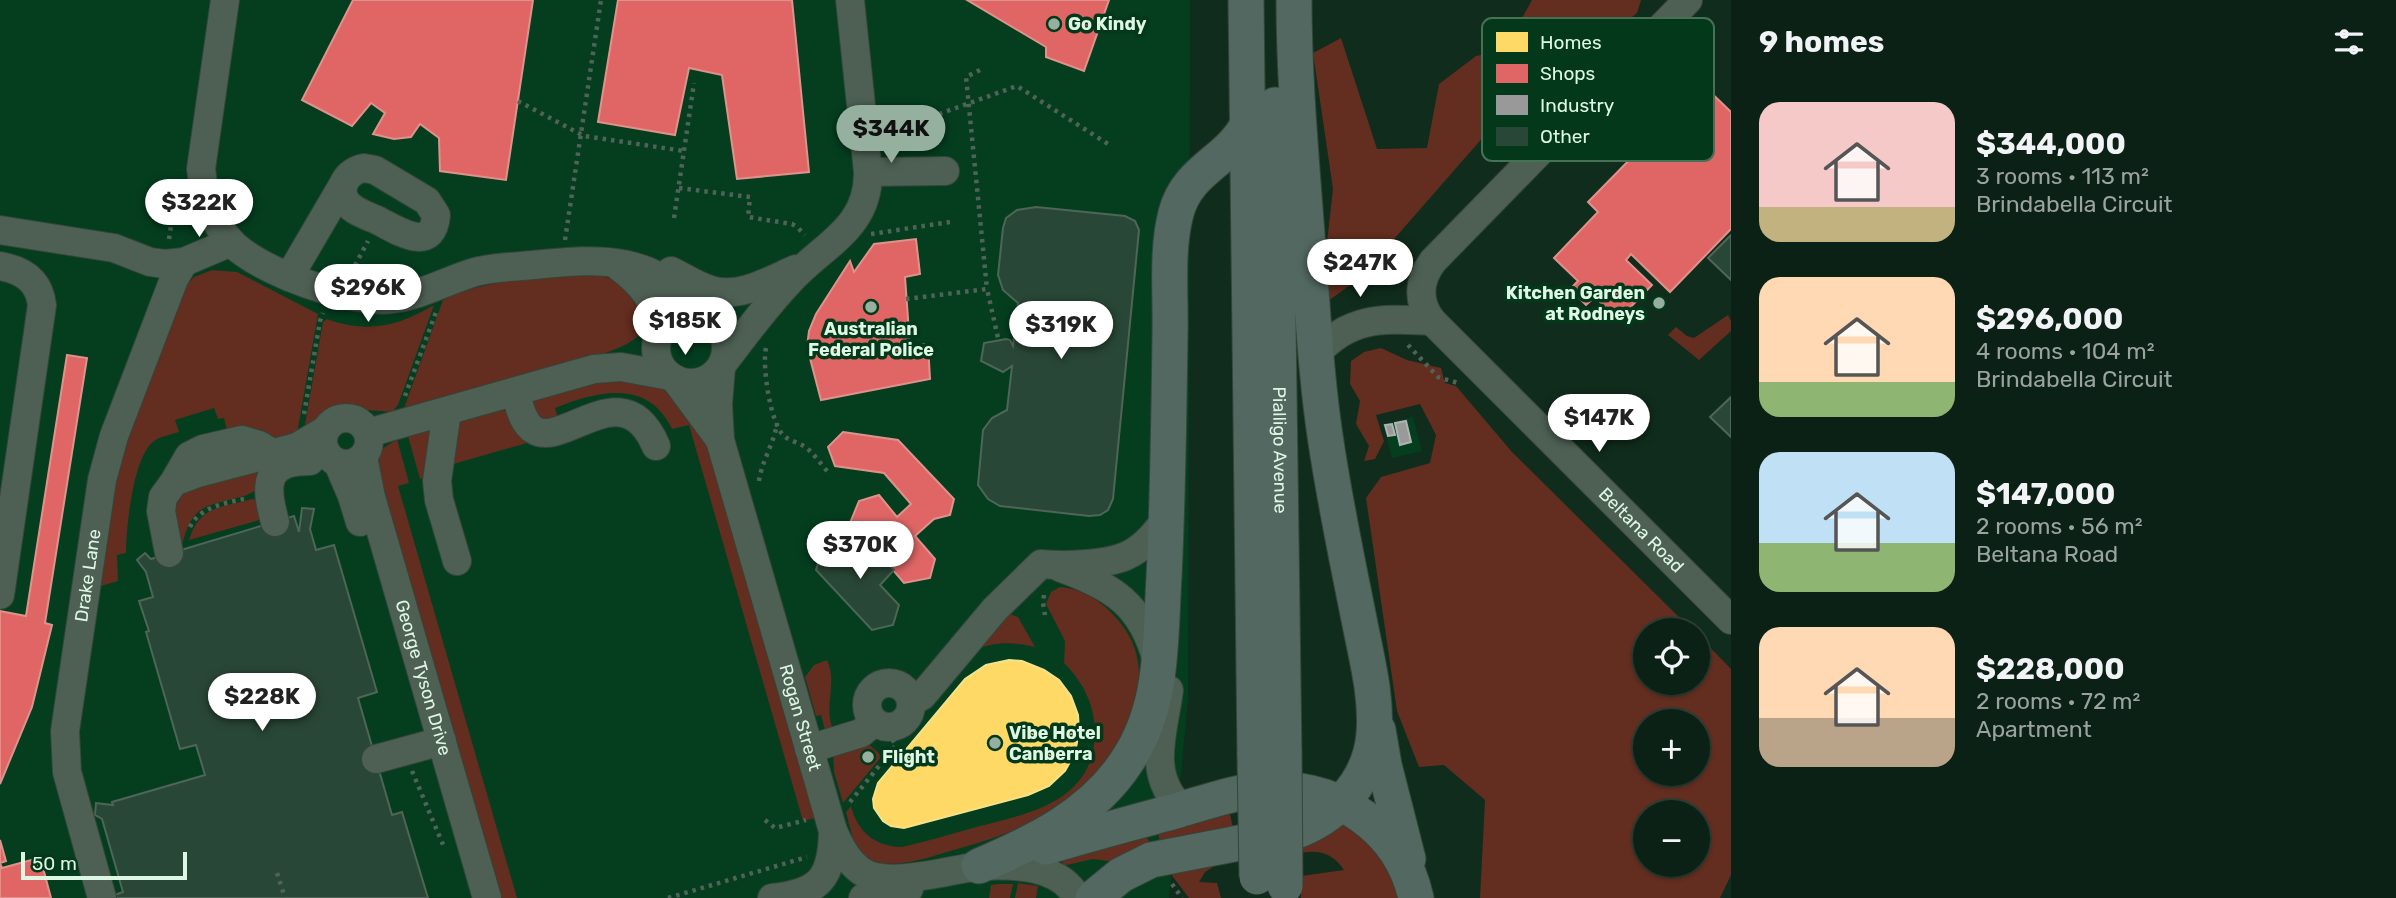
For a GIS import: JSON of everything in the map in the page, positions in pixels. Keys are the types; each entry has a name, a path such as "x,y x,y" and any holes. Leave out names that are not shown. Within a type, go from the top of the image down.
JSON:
{"main road":[{"name":"Pialligo Avenue","path":"1246,0 1271,890"},
{"name":"Pialligo Avenue","path":"1269,754 1274,0"},
{"path":"1294,0 1294,69 1316,354 1326,443 1384,765 1416,894"},
{"path":"979,866 1046,835 1087,806 1128,761 1148,720 1156,692 1159,667 1164,578 1171,262 1175,216 1184,195 1198,175 1232,148 1248,124"},
{"path":"1093,898 1108,884 1141,864 1291,833 1312,825 1342,804 1354,790 1368,760 1374,735 1374,709"},
{"path":"979,866 1218,798 1270,789 1315,793 1368,819 1385,835 1401,858 1416,894"}],"street":[{"path":"225,0 201,169 204,195 214,218 231,242 252,258 289,277 331,308 344,314 370,318 387,317 409,310 446,282 482,270 563,262 646,263 662,267 708,290 727,292 749,289 800,262 843,233 858,215 866,194 867,172 850,0"},
{"path":"1670,18 1688,0"},
{"path":"1432,321 1422,307 1421,292 1433,261 1531,161"},
{"path":"289,277 344,183 352,172 364,168 371,169 427,201 436,215 432,230 417,238 378,221 350,206 343,195 344,183"},
{"path":"867,172 945,171"},
{"path":"0,230 114,248 157,263 184,262 231,242"},
{"path":"610,261 638,267 660,276 681,291 704,315 717,324 724,335 727,348 723,364"},
{"path":"610,261 641,285 656,308 659,332 657,358 662,368 673,378"},
{"name":"Drake Lane","path":"102,898 66,772 64,749 68,707 102,480 111,446 174,279 184,262"},
{"path":"594,369 659,332 668,321 678,315 690,313 721,316 751,306 800,262"},
{"path":"275,522 267,490 277,470 298,462 359,448 447,411 594,369 621,367 686,383 709,379 723,364 760,341 800,262"},
{"path":"0,266 17,270 30,279 38,289 43,305 0,595"},
{"path":"1316,354 1332,338 1359,324 1382,320 1432,321"},
{"name":"Beltana Road","path":"1432,321 1731,620"},
{"name":"Rogan Street","path":"723,364 718,404 720,440 809,748 823,824 849,860 873,877 898,878 979,866"},
{"name":"Rogan Street","path":"673,378 720,440"},
{"path":"514,391 525,421 538,432 555,432 588,418 620,413 643,424 656,446"},
{"path":"447,411 437,481 457,561"},
{"path":"178,545 162,523 161,504 174,482 300,446 314,426 343,418 358,421 359,448"},
{"name":"George Tyson Drive","path":"314,426 323,438 325,451 359,448 352,496 487,898"},
{"path":"1050,578 1083,563 1128,555 1155,534 1167,516"},
{"path":"1083,563 1148,570 1164,578 1171,586 1175,601 1169,688 1159,746 1159,763 1165,787 1183,809"},
{"path":"911,702 922,696 1002,600 1041,564 1050,578"},
{"path":"1050,578 1097,581 1126,601 1147,629 1159,667"},
{"path":"809,748 880,725 896,727 906,720 911,702 909,695 898,685 879,685 866,701 867,711 880,725"},
{"path":"376,759 434,743"},
{"name":"George Tyson Drive","path":"434,743 469,898"},
{"path":"772,898 806,892 823,877 831,858 823,824"},
{"path":"886,898 979,866 1014,866 1041,871 1062,879 1071,887 1077,898"},
{"path":"863,898 919,887"}],"path":[{"path":"563,262 601,0"},
{"path":"980,69 966,77 987,289 998,338"},
{"path":"674,218 694,83"},
{"path":"939,114 1017,86 1108,144"},
{"path":"518,101 582,135 684,151"},
{"path":"679,188 750,197 748,216 795,225 807,239 800,262"},
{"path":"345,283 378,221"},
{"path":"863,236 950,222"},
{"path":"359,448 446,282"},
{"path":"906,299 987,289"},
{"path":"314,426 320,321"},
{"path":"760,341 767,388 777,424 783,435 804,445 829,473"},
{"path":"1396,341 1408,346 1438,377 1463,386"},
{"path":"759,488 761,468 773,444 777,424"},
{"path":"178,545 201,512 258,495"},
{"path":"1045,614 1043,598 1050,578"},
{"path":"848,803 896,745 880,725"},
{"path":"405,767 412,772 446,851"},
{"path":"765,820 775,828 823,824"},
{"path":"668,898 810,856"},
{"path":"277,873 285,898"}],"shaded area":[{"path":"0,0 1190,0 1188,700 1169,898 0,898"},
{"path":"1532,0 1641,0 1637,13 1631,18 1522,18"},
{"path":"1341,38 1377,149 1427,148 1439,84 1476,56 1482,55 1482,138 1360,278 1328,301 1325,260 1333,189 1313,53"},
{"path":"212,270 237,272 318,314 297,434 291,441 228,434 224,418 218,419 214,408 175,420 179,432 153,442 140,463 129,511 126,553 117,555 118,581 94,588 111,483 185,287 194,277"},
{"path":"580,274 609,278 634,293 647,326 639,336 603,354 403,411 443,300 493,284"},
{"path":"434,305 398,405 392,412 339,408 327,413 304,430 323,322 327,319 356,326 382,326 408,318"},
{"path":"1728,315 1731,331 1699,360 1668,335 1676,327 1694,338"},
{"path":"1381,348 1407,360 1441,368 1445,383 1456,386 1512,452 1680,618 1633,618 1633,695 1710,695 1710,647 1731,669 1731,875 1720,898 1480,898 1485,800 1444,765 1419,767 1397,711 1366,498 1381,477 1430,463 1436,435 1420,404 1376,415 1384,441 1375,459 1364,461 1369,446 1356,424 1360,401 1350,384 1351,361 1364,352"},
{"path":"610,379 658,387 671,394 707,443 815,818 803,821 689,425 672,429 662,413 650,402 636,395 604,394 571,402 555,408 559,422 546,428 531,405 535,400"},
{"path":"502,409 514,417 527,443 450,465 459,423"},
{"path":"1413,417 1422,451 1392,458 1383,424"},
{"path":"428,430 426,478 420,479 408,436"},
{"path":"397,439 409,483 398,486 517,898 493,898 376,494 376,456"},
{"path":"267,462 257,489 244,496 202,509 191,521 179,547 171,516 179,493"},
{"path":"252,499 258,500 263,519 189,540 199,520 206,514"},
{"path":"1060,587 1079,591 1103,605 1122,625 1135,649 1139,676 1135,703 1126,729 1111,755 1072,797 1039,819 1014,830 905,863 883,863 864,856 857,847 846,812 851,806 858,823 869,836 883,844 902,847 1038,809 1071,789 1083,775 1092,757 1095,734 1093,714 1087,695 1064,663 1065,641 1046,604 1051,592"},
{"path":"1009,614 1018,617 1035,647 1005,643 975,650"},
{"path":"827,660 831,677 829,712 833,730 825,730 821,715 816,716 805,677 814,665"},
{"path":"866,742 882,756 843,803 834,772 833,752"},
{"path":"1230,814 1234,833 1160,844 1158,831"},
{"path":"1345,824 1385,864 1399,898 1301,898 1301,876 1344,870 1336,860 1326,854 1301,853 1301,843"},
{"path":"1145,835 1152,845 1123,863 1093,859 1062,866 1063,860"},
{"path":"1218,864 1205,872 1199,882 1217,883 1221,898 1189,898 1170,873"},
{"path":"1018,883 1038,886 1036,898 1015,898"},
{"path":"1013,884 1010,898 989,898 991,885"}],"building: Homes":[{"name":"Vibe Hotel Canberra","path":"1009,660 1022,661 1044,670 1059,680 1071,696 1078,715 1079,732 1075,753 1065,771 1049,786 1028,795 904,828 891,826 883,821 874,808 873,799 878,783 965,679 986,665"}],"building: Shops":[{"path":"353,0 533,0 506,180 440,171 439,138 420,124 411,137 394,139 373,134 385,113 371,103 352,126 302,100"},
{"path":"618,0 792,0 809,172 737,179 722,75 689,68 675,135 598,122"},
{"name":"Go Kindy","path":"967,0 1109,0 1084,71 1046,57 1046,47"},
{"path":"1714,96 1731,112 1731,229 1670,292 1631,254 1626,260 1652,285 1618,320 1595,297 1586,305 1570,289 1578,281 1554,258 1598,212 1588,202 1628,161 1714,161"},
{"path":"916,239 920,274 905,277 910,346 928,344 930,379 821,400 807,347 809,331 816,314 850,261 854,272 874,244"},
{"path":"67,355 87,358 45,623 52,625 32,707 0,784 0,611 26,616"},
{"path":"843,432 898,440 954,499 950,515 934,519 915,536 935,559 930,578 904,583 850,523 859,501 879,495 897,517 911,504 884,473 835,466 828,447"},
{"path":"0,840 6,861 0,863"},
{"path":"35,859 37,865 42,864 51,898 0,898 0,863 2,868"}],"building: Industry":[{"path":"1406,421 1411,442 1400,445 1395,423"},
{"path":"1392,424 1395,435 1388,436 1385,425"}],"building: Other":[{"path":"1036,207 1125,216 1135,221 1139,230 1113,499 1108,510 1100,515 1000,506 988,499 978,485 983,430 992,418 1007,410 1012,366 1003,372 981,361 984,343 1006,339 1010,340 1013,346 1018,303 1003,290 998,275 1003,228 1006,218 1017,210"},
{"path":"1731,235 1731,280 1708,258"},
{"path":"1731,397 1731,437 1710,417"},
{"path":"302,508 314,509 310,529 316,550 334,545 377,692 358,698 392,815 402,812 428,898 106,898 123,892 102,819 95,815 96,803 113,805 112,802 205,775 196,745 180,749 139,601 153,597 146,572 137,560 145,553 151,559 294,516 299,532"},
{"path":"863,535 894,570 880,585 899,605 893,625 872,630 816,570 823,548 848,547"}],"place":[{"name":"Go Kindy","path":"1054,24"},
{"name":"Kitchen Garden at Rodneys","path":"1659,303"},
{"name":"Australian Federal Police","path":"871,307"},
{"name":"Vibe Hotel Canberra","path":"995,743"},
{"name":"Flight","path":"868,757"}]}
